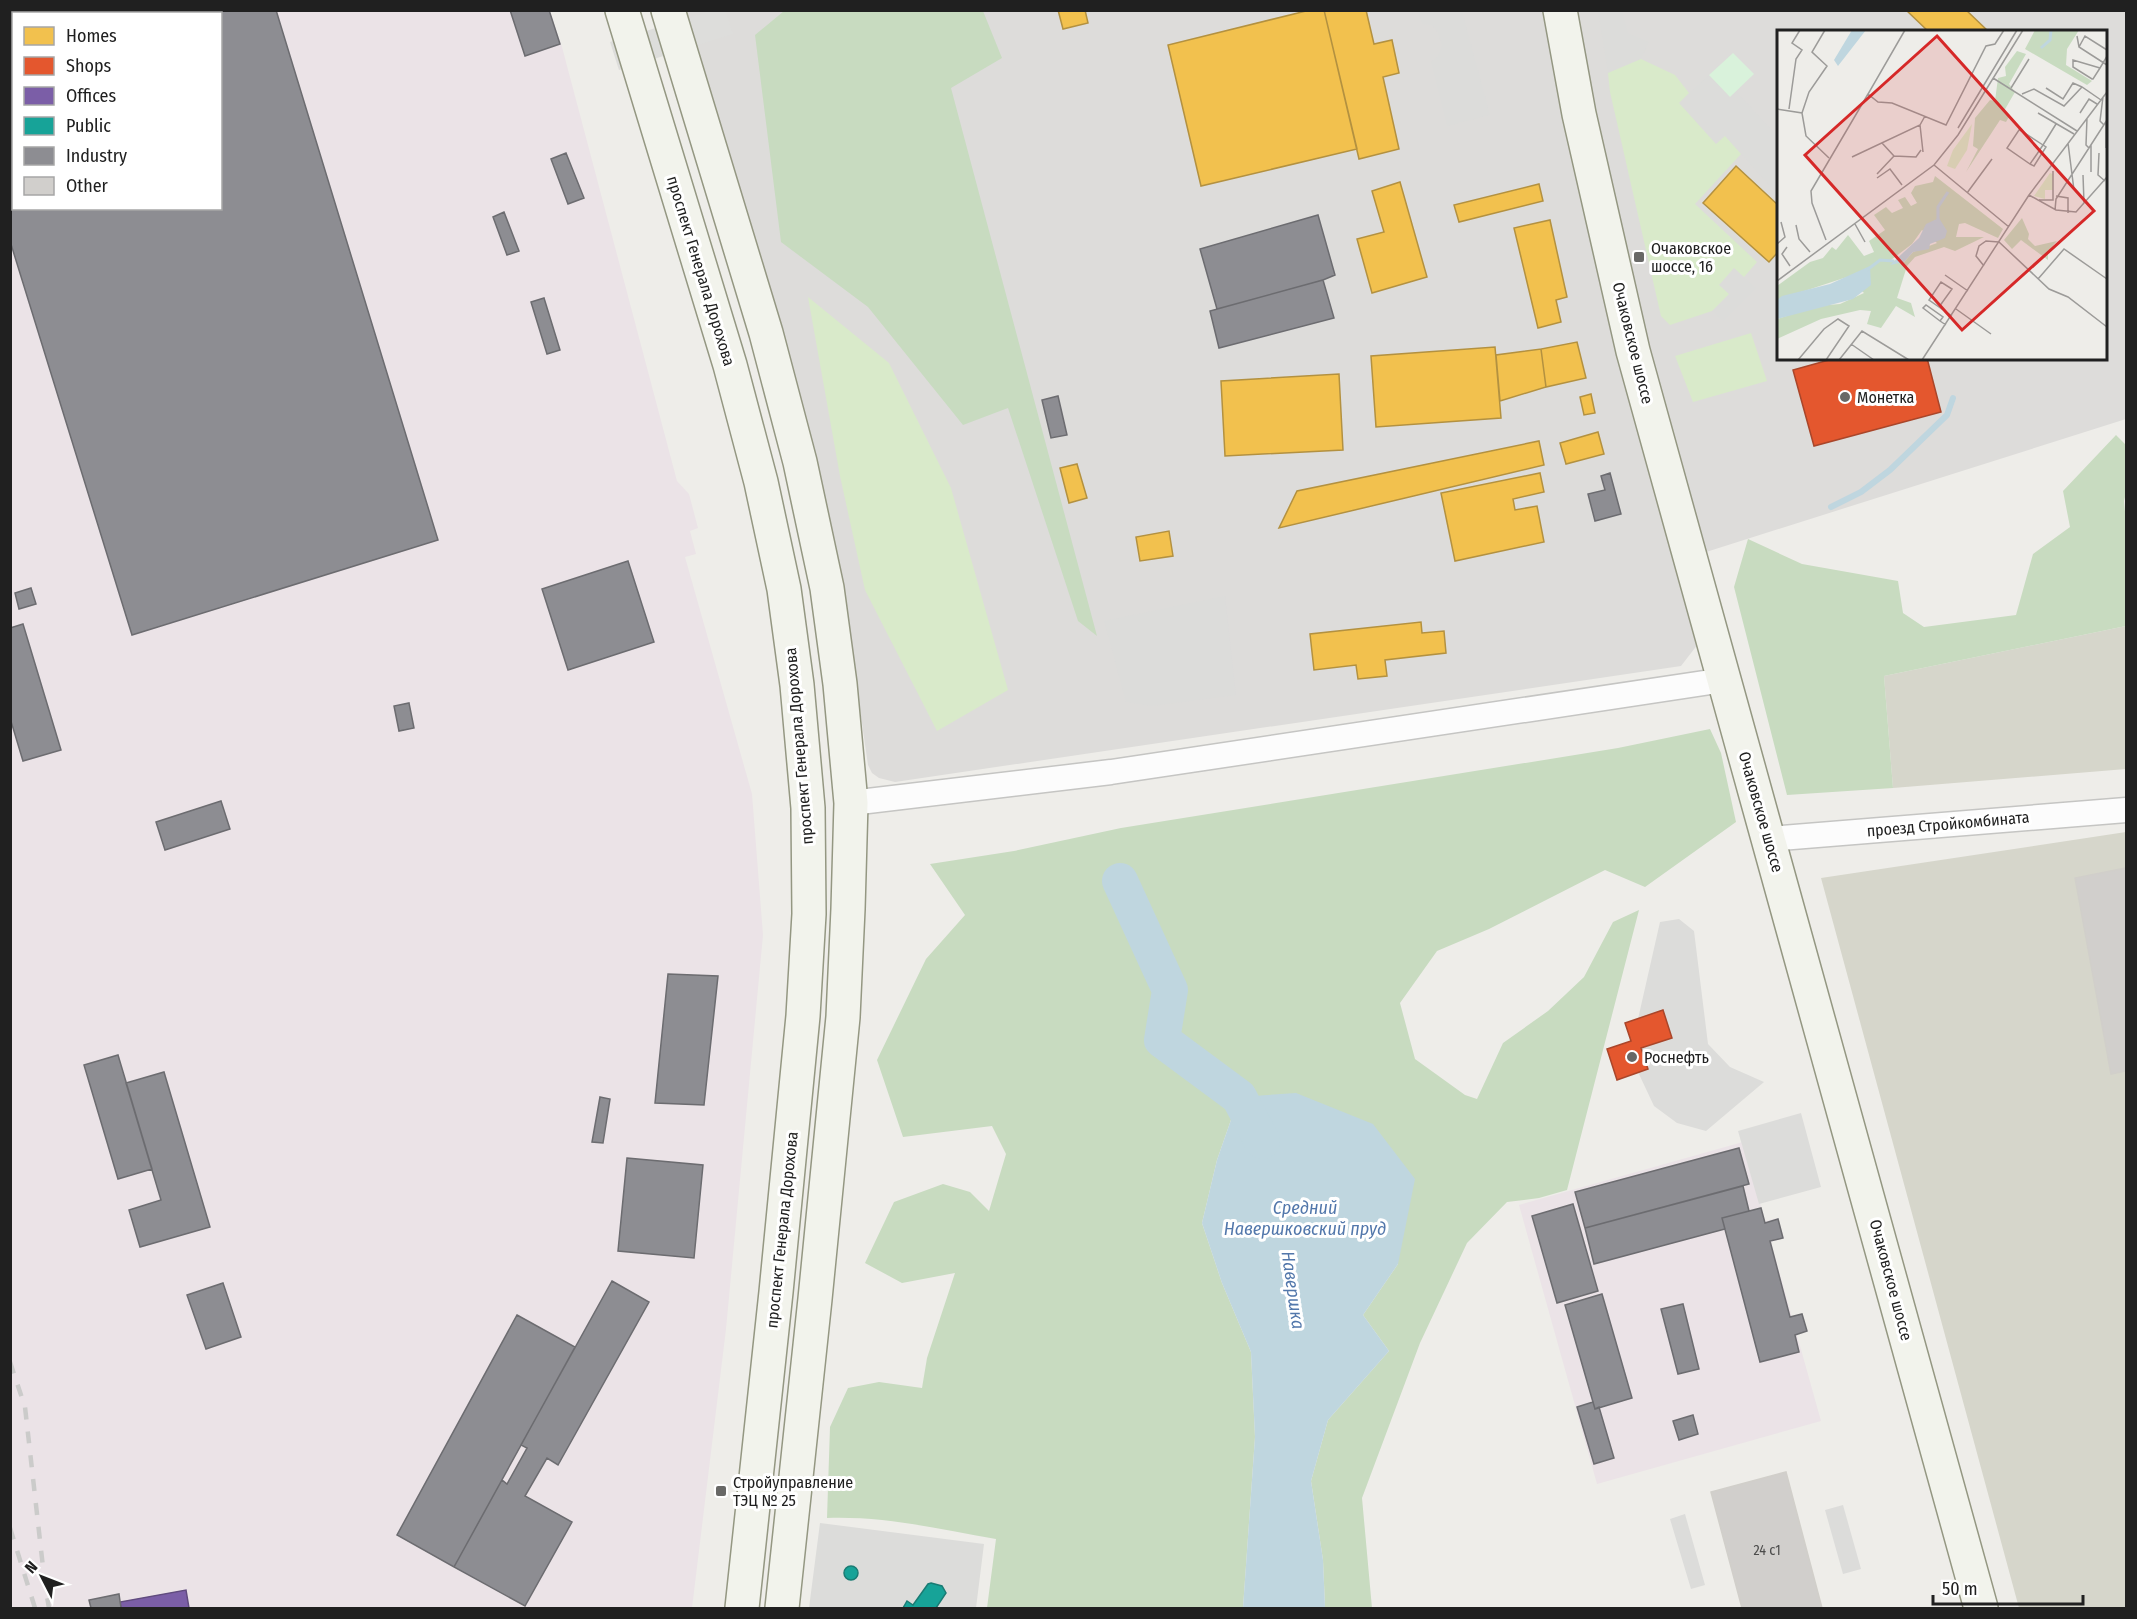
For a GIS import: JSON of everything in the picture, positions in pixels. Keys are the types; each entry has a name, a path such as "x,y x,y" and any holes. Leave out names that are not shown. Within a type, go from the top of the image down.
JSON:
{"main road":[{"name":"проспект Генерала Дорохова","path":"622,10 730,365 761,482 784,589 797,685 808,808 808,914 803,1016 742,1608"},
{"path":"668,10 766,333 800,462 827,588 840,684 851,803 843,1017 782,1608"},
{"name":"Очаковское шоссе","path":"1560,10 1579,114 1633,351 1981,1608"}],"street":[{"path":"851,803 1111,772 1724,680"},
{"name":"проезд Стройкомбината","path":"1769,839 2127,810"}],"shaded area":[{"path":"11,11 550,11 562,47 677,481 689,494 698,528 690,531 696,554 685,557 752,794 763,935 726,1329 692,1608 11,1608"},
{"path":"681,11 1545,11 1698,644 1681,666 895,782 879,778 872,773 868,765 844,598"},
{"path":"1418,11 1462,11 1490,115 1447,126 1431,62 1438,56 1442,46 1438,33 1432,25 1422,24"},
{"path":"1576,11 2125,11 2126,419 1703,553 1635,310 1593,121"},
{"path":"1598,11 1622,11 1628,33 1649,42 1641,59 1608,73"},
{"path":"1709,75 1730,97 1736,91 1777,136 1777,194 1726,137 1716,145 1678,103"},
{"path":"1734,268 1756,288 1723,321 1712,311 1728,294 1719,285"},
{"path":"1225,596 1236,695 1152,706 1126,702 1104,621"},
{"path":"2126,626 2126,769 1893,788 1884,676"},
{"path":"2126,832 2126,1608 2019,1608 1821,878"},
{"path":"1679,919 1694,931 1708,1044 1730,1067 1764,1082 1706,1131 1677,1123 1654,1106 1638,1072 1648,1069 1641,1048 1672,1038 1663,1011 1638,1019 1660,922"},
{"path":"1801,1113 1821,1187 1759,1204 1738,1131"},
{"path":"1743,1142 1765,1221 1778,1218 1784,1238 1771,1242 1821,1421 1597,1484 1519,1205"},
{"path":"1843,1505 1861,1569 1843,1574 1825,1510"},
{"path":"1685,1514 1705,1585 1691,1589 1670,1519"},
{"path":"820,1523 984,1544 976,1608 809,1608"}],"green space":[{"path":"784,11 983,11 1002,58 951,88 1097,636 1078,621 1008,408 963,425 868,307 781,242 755,35"},
{"path":"1733,53 1754,74 1730,97 1709,75"},
{"path":"1641,59 1675,75 1689,93 1679,103 1716,144 1725,136 1741,154 1695,204 1757,262 1744,277 1734,268 1719,285 1729,294 1712,311 1670,325 1661,316 1610,92 1608,73"},
{"path":"808,297 889,363 951,488 1008,690 937,731 865,590 840,476"},
{"path":"1751,333 1767,381 1693,402 1675,356"},
{"path":"2116,435 2126,445 2124,501 2126,626 1884,676 1893,788 1787,795 1734,587 1748,539 1802,564 1898,581 1903,613 1924,627 2016,615 2033,554 2070,527 2063,491"},
{"path":"1710,729 1721,753 1736,822 1645,887 1605,870 1489,929 1437,951 1400,1003 1415,1059 1465,1095 1477,1099 1503,1043 1548,1011 1584,977 1613,922 1639,910 1567,1190 1539,1198 1507,1202 1467,1243 1420,1343 1362,1498 1372,1608 1324,1608 1323,1560 1311,1481 1328,1420 1389,1351 1363,1315 1398,1264 1239,1097 1217,1160 1202,1223 1222,1283 1251,1352 1255,1437 1243,1608 987,1608 996,1539 891,1521 827,1518 830,1427 848,1388 879,1382 922,1388 927,1358 955,1273 902,1283 865,1263 894,1202 943,1184 970,1192 989,1211 1006,1154 992,1126 903,1137 877,1060 926,959 965,915 930,864 1014,851 1121,828 1618,748"}],"water":[{"name":"Средний Навершковский пруд","path":"1296,1093 1373,1124 1415,1179 1398,1264 1363,1315 1389,1351 1328,1420 1311,1481 1323,1560 1325,1607 1243,1608 1255,1437 1251,1352 1222,1283 1202,1223 1217,1160 1239,1097"}],"pier":[{"path":"711,11 726,11 733,34 619,70 610,42"}],"building: Homes":[{"path":"1058,10 1085,10 1088,23 1063,29"},
{"path":"1310,10 1324,10 1357,149 1201,186 1168,45"},
{"path":"1324,10 1366,10 1374,44 1392,40 1399,73 1383,77 1399,149 1359,159"},
{"path":"1906,10 1966,10 1987,30 1927,30"},
{"path":"1736,166 1777,204 1777,253 1769,262 1703,203"},
{"path":"1400,182 1427,277 1372,293 1357,239 1384,232 1372,191"},
{"path":"1539,184 1543,201 1459,222 1454,205"},
{"path":"1550,220 1567,297 1556,300 1561,322 1538,328 1514,228"},
{"path":"1577,342 1586,378 1546,387 1541,349"},
{"path":"1495,347 1501,418 1376,427 1371,356"},
{"path":"1541,349 1546,387 1500,401 1496,355"},
{"path":"1339,374 1343,450 1225,456 1221,381"},
{"path":"1591,394 1595,413 1584,415 1580,397"},
{"path":"1598,432 1604,454 1566,464 1560,443"},
{"path":"1539,441 1544,465 1279,528 1297,491"},
{"path":"1077,464 1087,498 1069,503 1060,468"},
{"path":"1540,473 1544,492 1513,499 1515,510 1537,506 1544,542 1455,561 1441,493"},
{"path":"1169,531 1173,556 1140,561 1136,537"},
{"path":"1421,622 1422,633 1444,631 1446,653 1385,660 1387,676 1358,679 1356,665 1314,670 1310,634"}],"building: Shops":[{"path":"1829,360 1928,360 1941,412 1814,446 1793,370"},
{"path":"1663,1010 1672,1038 1641,1048 1648,1069 1617,1080 1607,1049 1631,1041 1625,1023"}],"building: Offices":[{"path":"186,1590 189,1608 121,1608 120,1602"}],"building: Public":[{"path":"848,1566 854,1566 858,1573 854,1580 848,1580 844,1576 844,1570"},
{"path":"931,1583 942,1586 946,1593 936,1608 903,1608 907,1601 913,1605"}],"building: Industry":[{"path":"10,10 276,10 438,540 132,635 10,241"},
{"path":"510,10 549,10 560,44 525,56"},
{"path":"566,153 584,198 568,204 551,159"},
{"path":"504,212 519,251 507,255 493,217"},
{"path":"1318,215 1335,275 1217,309 1200,249"},
{"path":"1323,280 1334,318 1219,348 1210,311"},
{"path":"544,298 560,350 547,354 531,302"},
{"path":"1058,396 1067,435 1051,438 1042,400"},
{"path":"1610,473 1621,514 1595,521 1588,494 1605,490 1601,476"},
{"path":"628,561 654,642 568,670 542,589"},
{"path":"31,588 36,604 19,609 15,593"},
{"path":"23,624 61,750 23,761 10,718 10,628"},
{"path":"409,703 414,728 399,731 394,706"},
{"path":"221,801 230,829 165,850 156,822"},
{"path":"668,974 718,976 704,1105 655,1103"},
{"path":"118,1055 152,1169 118,1179 84,1065"},
{"path":"164,1072 210,1227 140,1247 129,1210 161,1200 126,1083"},
{"path":"600,1097 610,1099 603,1143 592,1142"},
{"path":"1739,1148 1749,1184 1585,1228 1575,1192"},
{"path":"627,1158 703,1165 694,1258 618,1251"},
{"path":"1743,1186 1749,1211 1722,1218 1725,1229 1594,1264 1585,1228"},
{"path":"1573,1204 1598,1291 1557,1303 1532,1216"},
{"path":"1761,1208 1765,1223 1778,1219 1783,1238 1770,1241 1790,1317 1802,1314 1807,1331 1795,1335 1799,1352 1760,1362 1722,1218"},
{"path":"612,1281 649,1302 558,1465 547,1458 525,1496 572,1522 525,1606 454,1567 502,1480 507,1484 527,1448 521,1445"},
{"path":"223,1283 241,1337 206,1349 187,1295"},
{"path":"1602,1294 1632,1398 1595,1409 1565,1305"},
{"path":"1683,1304 1699,1369 1678,1374 1661,1309"},
{"path":"517,1315 575,1347 454,1567 397,1535"},
{"path":"1593,1402 1595,1409 1599,1407 1614,1458 1594,1464 1577,1407"},
{"path":"1693,1415 1698,1434 1679,1440 1673,1421"},
{"path":"119,1594 121,1608 91,1608 89,1600"}],"building: Other":[{"path":"2126,868 2126,1071 2111,1074 2075,878"},
{"path":"1786,1472 1822,1608 1742,1608 1711,1492"}],"waterway":[{"path":"1831,507 1861,492 1890,470 1947,415 1953,398"},
{"name":"Навершка","path":"1120,881 1170,990 1162,1040 1239,1097 1262,1141"}],"railway":[{"path":"10,1362 25,1407 49,1608"},
{"path":"10,1528 35,1608"}],"place":[{"name":"Очаковское шоссе, 16","path":"1639,257"},
{"name":"Монетка","path":"1845,397"},
{"name":"Роснефть","path":"1632,1057"},
{"name":"Стройуправление ТЭЦ № 25","path":"721,1491"}]}
